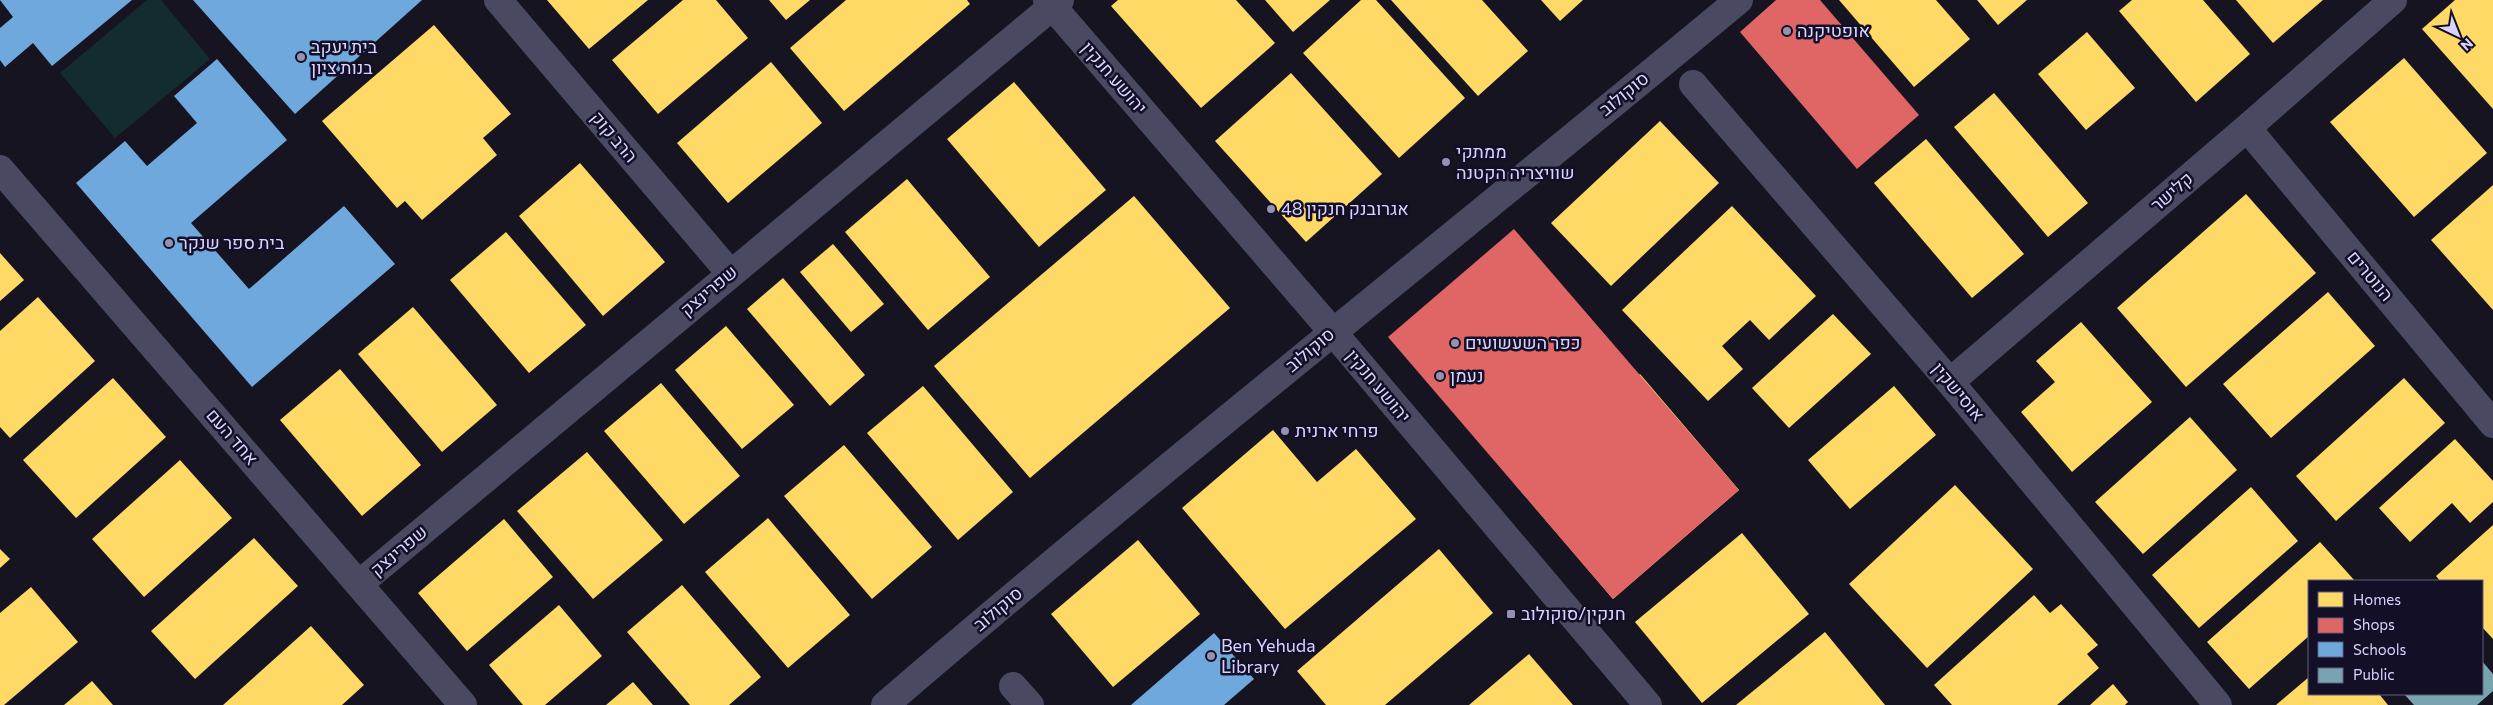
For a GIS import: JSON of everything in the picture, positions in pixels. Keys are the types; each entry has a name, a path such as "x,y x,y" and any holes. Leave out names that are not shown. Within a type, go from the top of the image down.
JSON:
{"street":[{"name":"הרב קוק","path":"498,0 730,273"},
{"name":"סוקולוב","path":"886,705 969,633 1332,332 1739,0"},
{"name":"קלישר","path":"1950,382 2247,128 2393,0"},
{"name":"שפרינצק","path":"360,584 1053,2"},
{"name":"יהושע חנקין","path":"1053,2 1648,705"},
{"name":"אוסישקין","path":"1692,84 1950,382 2218,705"},
{"name":"הנוטרים","path":"2247,128 2493,424"},
{"name":"אחד העם","path":"0,169 463,705"}],"green space":[{"path":"147,0 161,0 210,59 115,138 60,73"}],"building: Homes":[{"path":"547,0 648,0 589,49"},
{"path":"683,0 716,0 748,38 658,114 612,60"},
{"path":"769,0 810,0 786,20"},
{"path":"846,0 967,0 970,4 844,111 790,48"},
{"path":"1118,0 1236,0 1275,43 1201,108 1111,6"},
{"path":"1265,0 1330,0 1293,32"},
{"path":"1361,0 1376,0 1465,98 1399,158 1303,53"},
{"path":"1391,0 1482,0 1528,51 1478,96"},
{"path":"1541,0 1583,0 1560,21"},
{"path":"1839,0 1936,0 1970,39 1914,87"},
{"path":"1977,0 2027,0 1998,25"},
{"path":"2132,0 2203,0 2250,54 2196,102 2119,11"},
{"path":"2236,0 2323,0 2273,43"},
{"path":"2455,0 2493,0 2493,109 2422,29"},
{"path":"434,25 511,114 483,138 497,155 422,220 405,201 397,208 322,121"},
{"path":"2087,32 2135,88 2086,130 2038,74"},
{"path":"2404,58 2487,153 2414,217 2330,122"},
{"path":"771,62 822,123 728,203 677,143"},
{"path":"1291,73 1382,174 1306,242 1215,141"},
{"path":"1014,82 1106,190 1039,247 947,139"},
{"path":"1994,93 2088,203 2048,237 1954,127"},
{"path":"1660,121 1719,183 1611,286 1551,223"},
{"path":"1926,139 2024,254 1972,298 1874,183"},
{"path":"580,163 665,262 603,316 519,216"},
{"path":"907,179 990,277 928,330 845,232"},
{"path":"2493,185 2493,310 2431,240"},
{"path":"2246,194 2316,273 2186,387 2117,308"},
{"path":"1134,196 1230,308 1030,478 934,366"},
{"path":"1732,206 1816,296 1769,340 1750,320 1722,346 1743,369 1708,401 1622,310"},
{"path":"506,232 586,325 529,373 450,280"},
{"path":"833,244 884,304 851,332 800,272"},
{"path":"0,253 24,280 0,301"},
{"path":"783,278 865,375 830,406 747,309"},
{"path":"2328,292 2375,346 2271,438 2223,384"},
{"path":"38,297 95,361 10,438 0,427 0,331"},
{"path":"413,307 497,405 442,452 358,354"},
{"path":"1833,314 1871,354 1789,428 1752,388"},
{"path":"2081,322 2152,402 2072,472 2021,412 2055,382 2036,361"},
{"path":"726,326 794,405 742,449 675,370"},
{"path":"340,369 421,465 362,516 280,420"},
{"path":"1640,374 1739,490 1613,599 1513,482"},
{"path":"113,378 166,437 76,518 23,460"},
{"path":"2404,378 2445,423 2336,521 2296,476"},
{"path":"661,383 740,476 684,524 604,431"},
{"path":"923,386 1013,492 958,540 867,433"},
{"path":"1894,386 1936,435 1850,509 1808,460"},
{"path":"2190,417 2237,470 2143,554 2095,502"},
{"path":"1273,430 1317,482 1356,449 1416,519 1285,629 1182,508"},
{"path":"2455,439 2493,481 2493,502 2470,523 2452,503 2410,542 2379,508"},
{"path":"844,445 932,547 872,599 784,496"},
{"path":"587,452 663,540 593,599 517,511"},
{"path":"180,460 232,518 144,597 92,539"},
{"path":"1955,485 2033,569 1927,668 1849,584"},
{"path":"2251,487 2298,541 2199,628 2152,575"},
{"path":"768,518 850,615 788,668 705,572"},
{"path":"504,519 553,577 467,651 418,593"},
{"path":"2493,525 2493,639 2483,628 2483,580 2439,580 2436,576"},
{"path":"1742,533 1809,614 1702,703 1635,622"},
{"path":"254,538 298,586 195,679 151,631"},
{"path":"1138,540 1200,614 1113,687 1051,614"},
{"path":"2320,542 2354,580 2308,580 2308,637 2249,689 2207,642"},
{"path":"0,549 10,559 0,568"},
{"path":"1439,549 1493,613 1385,705 1326,705 1297,671"},
{"path":"682,585 761,677 729,705 690,705 627,632"},
{"path":"31,587 78,642 4,705 0,705 0,613"},
{"path":"2034,595 2050,613 2061,604 2098,645 2087,654 2099,668 2057,705 1952,705 1934,685"},
{"path":"559,605 602,656 545,705 523,705 489,665"},
{"path":"311,626 364,685 342,705 223,705"},
{"path":"1825,632 1885,705 1736,705"},
{"path":"1529,654 1573,705 1469,705"},
{"path":"2308,678 2308,695 2380,695 2388,705 2276,705"},
{"path":"92,681 113,705 64,705"},
{"path":"633,682 653,705 606,705"},
{"path":"2113,684 2128,702 2125,705 2090,705"}],"building: Shops":[{"path":"1776,0 1820,0 1919,115 1857,169 1740,32"},
{"path":"1514,229 1739,490 1613,599 1388,337"}],"building: Schools":[{"path":"0,0 132,0 52,66 33,43 5,67 0,60 0,28 13,17"},
{"name":"בית יעקב בנות ציון","path":"193,0 422,0 295,114"},
{"name":"בית ספר שנקר","path":"217,59 287,140 191,223 249,289 344,206 395,264 252,387 76,183 125,141 147,166 197,123 174,96"},
{"name":"Ben Yehuda Library","path":"1214,633 1254,679 1224,705 1131,705"}],"building: Public":[{"path":"2483,662 2493,674 2493,691 2477,705 2414,705 2405,695 2483,695"}],"place":[{"name":"אופטיקנה","path":"1787,31"},
{"name":"בית יעקב בנות ציון","path":"301,57"},
{"name":"ממתקי שוויצריה הקטנה","path":"1446,162"},
{"name":"אגרובנק חנקין 48","path":"1271,209"},
{"name":"בית ספר שנקר","path":"169,243"},
{"name":"כפר השעשועים","path":"1455,343"},
{"name":"נעמן","path":"1440,376"},
{"name":"פרחי ארנית","path":"1285,431"},
{"name":"חנקין/סוקולוב","path":"1511,614"},
{"name":"Ben Yehuda Library","path":"1211,656"}]}
